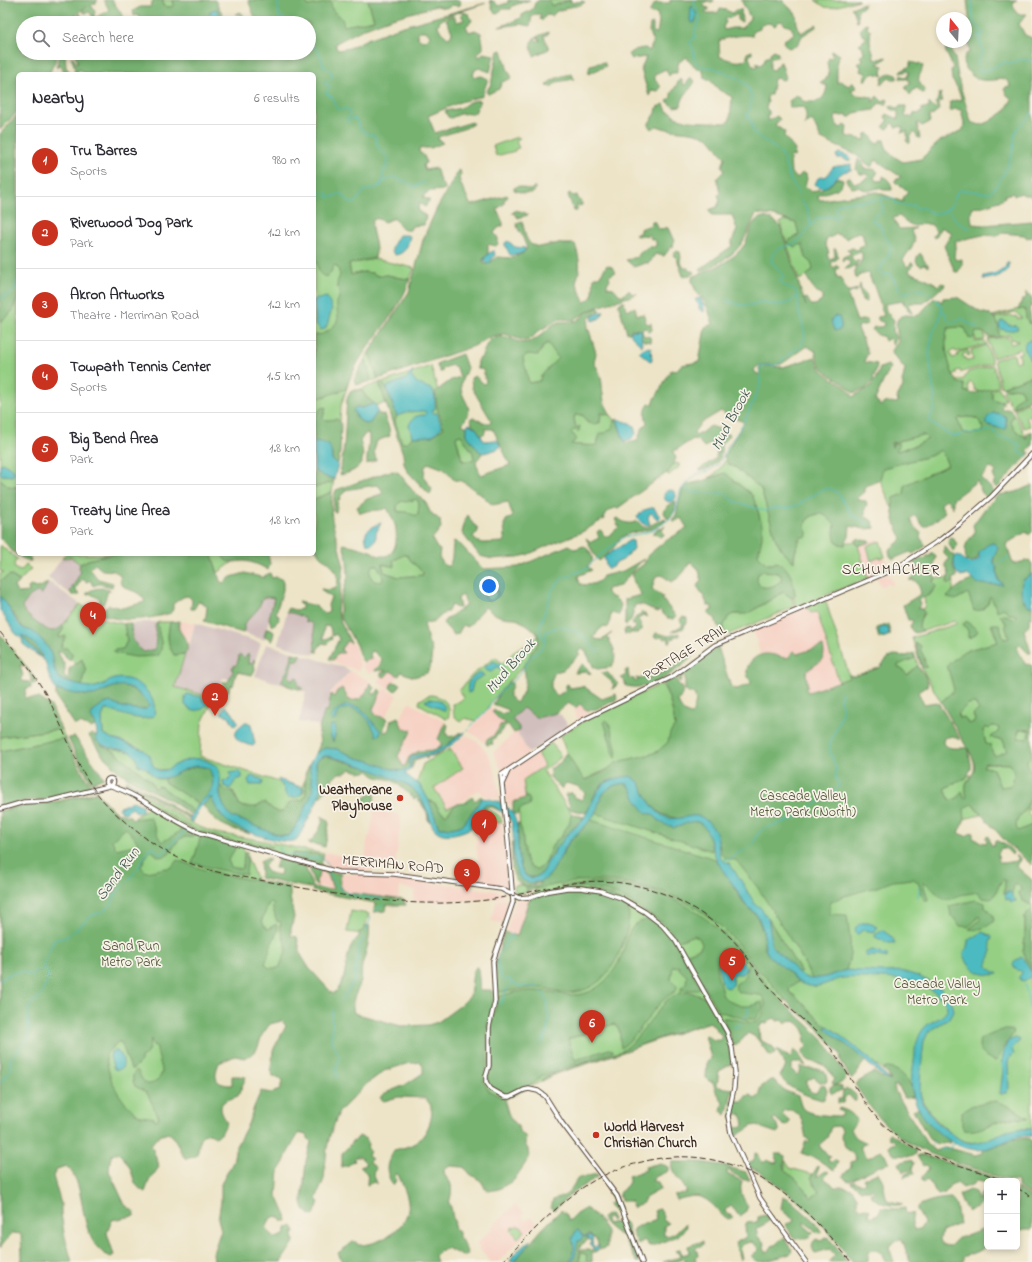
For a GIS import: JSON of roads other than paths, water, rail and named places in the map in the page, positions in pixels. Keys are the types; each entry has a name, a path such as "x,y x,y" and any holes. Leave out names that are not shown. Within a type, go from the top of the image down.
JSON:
{"main road":[{"name":"PORTAGE TRAIL","path":"502,784 501,775 512,766 588,716 672,677 690,665 711,647 890,570 939,540 992,496 1032,455"},
{"path":"512,766 506,774 502,784 513,895 493,961 495,1001 489,1027 489,1066 486,1082 491,1089 505,1097 510,1097 529,1089 538,1091 545,1096 562,1123 617,1196 642,1262"},
{"path":"109,785 110,779 113,781"},
{"path":"0,809 24,802 48,801 99,789 113,784 113,781"},
{"path":"113,781 118,788"},
{"name":"MERRIMAN ROAD","path":"109,785 132,793 195,830 284,858 337,871 397,874 501,889 520,898"},
{"path":"501,889 508,887 511,880"},
{"path":"512,902 520,898 556,890 576,888 612,894 659,922 671,934 723,1023 731,1042 734,1062 734,1080 728,1116 732,1136 760,1198 806,1262"}],"water":[{"path":"691,6 696,15 696,20 693,23 690,21"},
{"path":"217,9 220,16 212,16 209,12"},
{"path":"840,153 849,156 851,158 850,160 847,161 843,158 837,158 836,155"},
{"path":"851,164 851,170 843,172 826,187 822,188 815,184 818,178 827,176 833,167"},
{"path":"399,235 410,236 406,249 395,255 392,252 392,247"},
{"path":"508,241 515,247 525,248 525,251 520,254 510,255 505,245"},
{"path":"494,251 495,255 489,264 487,264 484,260 488,254"},
{"path":"1006,263 1009,263 1009,269 1004,273 993,278 983,279 984,276 1004,269 1006,267"},
{"path":"327,297 332,309 325,329 321,330 316,324 316,300"},
{"path":"700,298 704,306 704,312 699,309 699,305 695,300"},
{"path":"600,312 604,312 600,318 593,321 592,317"},
{"path":"835,316 839,317 841,329 835,331 831,319"},
{"path":"1001,321 1004,321 1009,325 1017,326 1018,329 1008,331 1001,329 999,326"},
{"path":"633,330 641,330 642,346 632,337 630,332"},
{"path":"1032,340 1031,360 1025,350 1025,343"},
{"path":"649,347 651,348 652,360 650,361 639,352 642,349"},
{"path":"412,371 414,371 411,376 415,381 433,390 435,409 432,413 437,413 442,427 432,436 412,437 409,425 415,417 425,415 425,411 408,412 397,416 387,389 388,386 406,379"},
{"path":"373,404 376,405 378,411 370,423 365,424 358,419 353,410 356,407 362,408"},
{"path":"995,413 1006,417 1006,429 986,424 988,417"},
{"path":"617,419 630,423 634,426 636,434 631,439 624,441"},
{"path":"469,424 476,428 484,441 495,440 499,442 500,446 498,449 484,453 480,452 467,435 467,425"},
{"path":"316,441 329,446 332,460 338,464 334,479 324,476 316,471"},
{"path":"2,463 13,469 15,474 12,476 2,475 0,473 0,466"},
{"path":"672,490 675,491 675,501 668,502 665,501 664,494 665,491"},
{"path":"654,508 660,517 658,519 650,513 648,518 650,524 646,525 640,522 637,516 644,510"},
{"path":"381,523 376,533 376,540 372,544 367,544 365,536 367,531"},
{"path":"630,540 633,541 634,549 623,560 614,564 614,566 610,568 607,568 604,557"},
{"path":"992,543 996,544 998,548 993,560 997,570 998,580 1003,584 979,584 967,575 960,576 958,574 954,565 955,557 957,555 968,562 973,563 979,559 979,552 987,545"},
{"path":"1032,574 1032,607 1023,599 1021,587 1023,580"},
{"path":"0,596 20,625 24,629 34,632 47,646 50,651 55,672 62,680 78,685 95,687 114,679 122,678 137,683 149,694 155,708 154,716 138,718 105,710 102,717 103,735 144,750 149,754 153,765 158,770 166,770 181,762 193,759 202,759 212,763 219,770 222,801 231,816 280,836 289,836 298,823 310,798 313,787 310,763 315,754 319,751 325,748 337,749 357,758 401,771 409,768 411,757 437,750 449,744 463,732 465,733 459,739 441,751 432,755 413,759 411,762 411,769 405,774 421,786 429,801 439,828 453,828 466,822 482,798 504,804 515,818 521,868 525,875 530,878 538,876 543,872 548,861 555,852 555,849 583,819 595,795 603,785 618,778 631,776 638,781 651,804 660,814 673,819 693,816 702,817 712,826 716,832 721,859 724,862 729,863 755,904 760,907 768,918 771,944 774,949 789,962 799,974 812,979 825,977 846,970 884,972 901,971 918,976 932,983 940,988 951,1000 954,1011 950,1018 929,1031 924,1041 921,1069 921,1098 924,1105 935,1120 945,1129 961,1140 970,1143 983,1141 1007,1131 1017,1129 1032,1129 1032,1136 1018,1136 982,1150 967,1148 945,1138 927,1121 920,1111 915,1101 911,1083 915,1049 920,1033 926,1026 946,1012 946,1003 925,986 906,980 847,978 839,979 821,986 810,986 800,983 768,954 764,932 759,919 746,905 721,868 703,826 697,822 690,822 673,828 672,826 664,824 652,814 647,813 640,806 628,784 616,785 606,791 592,818 569,842 553,870 545,879 541,881 529,882 521,878 516,871 510,819 495,806 489,804 484,805 473,827 456,834 442,834 433,828 424,805 413,789 397,780 355,764 331,757 322,757 318,759 316,763 320,793 310,816 297,839 292,841 275,840 236,827 227,822 222,816 211,797 199,809 192,822 189,820 197,806 212,789 212,775 209,768 196,766 163,778 157,778 152,775 148,769 138,765 136,758 132,754 127,751 101,744 96,740 97,733 95,723 91,717 96,709 110,702 122,707 146,709 149,706 148,703 135,690 126,686 115,687 93,695 56,690 49,676 45,661 41,658 23,644 22,639 15,633 0,610","holes":["21,635 34,643 41,653 41,658"]},
{"path":"884,627 889,632 884,637 879,632"},
{"path":"523,650 524,652 515,668 512,668 518,653"},
{"path":"494,661 504,667 503,670 497,667 491,672 485,670 485,667"},
{"path":"479,673 482,673 484,676 474,681 471,692 468,693 469,681"},
{"path":"187,694 202,697 203,701 211,700 203,709 193,711 185,705 185,697"},
{"path":"429,699 439,700 445,707 445,711 425,701"},
{"path":"348,705 361,709 381,731 380,734 376,736 369,721 355,709 350,708 340,711 335,720 331,721 337,710"},
{"path":"225,706 232,712 238,722 237,724 234,725 229,716 222,714"},
{"path":"245,722 251,724 255,744 253,746 240,742 235,736 237,729"},
{"path":"330,726 335,726 336,732 333,742 330,734"},
{"path":"239,771 242,774 242,778 236,780 230,789 224,786 224,780 228,781 231,777 230,773"},
{"path":"251,776 261,779 263,781 262,785 250,785 248,780"},
{"path":"278,779 303,788 302,794 298,797 288,797"},
{"path":"133,801 142,805 142,811 137,813 132,808 125,813 121,812 119,809 120,807"},
{"path":"1009,892 1012,893 1012,897 1016,901 1011,902 1009,899 1006,900 1005,894"},
{"path":"861,923 869,923 878,927 874,932 863,930 858,934 856,933 855,928"},
{"path":"882,930 892,937 895,943 888,943 875,937 876,933"},
{"path":"982,932 991,936 992,938 990,945 991,954 988,961 988,966 998,974 988,975 978,972 970,966 965,957 964,952 968,947 968,940 978,936"},
{"path":"872,950 887,955 887,958 865,956 865,953"},
{"path":"725,953 738,957 743,962 746,969 742,974 734,974 732,986 728,988 723,986 719,969 720,960"},
{"path":"1021,957 1024,959 1032,974 1024,981 1019,979 1022,973 1021,971 1015,969 1013,965 1015,961"},
{"path":"828,1026 869,1058 890,1081 885,1079 853,1050 826,1029"},
{"path":"1015,1038 1019,1039 1020,1041 1012,1049 1014,1054 1008,1062 1009,1088 1006,1093 1000,1094 1003,1070 1002,1059 1004,1051 1009,1041"},
{"path":"115,1050 121,1055 123,1060 122,1068 118,1070 114,1069 110,1057 111,1052"},
{"path":"578,1230 583,1236 591,1236 593,1238 593,1246 595,1247 599,1245 599,1247 597,1250 594,1250 590,1244 592,1242 588,1239 588,1237 582,1237 581,1240 578,1241 574,1257 572,1262 570,1262 574,1248 572,1238"},
{"path":"530,1240 528,1245 514,1262 510,1262 513,1255"}],"waterway":[{"path":"278,0 279,16"},
{"path":"695,0 694,4 699,13 700,20 695,30 695,38 690,42 694,51 694,60 703,67 714,68 747,85 751,100 747,114 748,118 751,120 754,133 776,149 783,157 790,179 799,194"},
{"path":"972,0 973,22 983,33 983,36 978,35 983,52 979,57 978,65 981,72 1006,62 1010,64 1019,60 1032,62"},
{"path":"316,49 320,54 323,65 332,72 331,80 325,81 325,84 329,85 331,88 326,91 326,93 333,98 337,109 348,109 350,114 347,117 347,121 353,118 356,119 359,128 367,134 375,136 379,150 386,155 389,160 386,169 383,170 383,178 379,187 364,191 355,203 350,203 341,193 332,197 327,197 327,192 316,195"},
{"name":"Mud Brook","path":"464,733 487,710 492,701 505,687 514,680 525,667 528,660 540,650 546,641 540,634 540,627 552,590 561,579 587,568 600,555 624,537 648,532 671,518 676,509 680,492 683,487 697,474 708,471 719,464 728,445 744,422 760,386 760,366 773,366 777,364 798,348 803,342 804,330 798,311 797,294 794,290 780,282 779,279 782,279 783,275 771,261 774,252 777,249 797,242 818,218 831,216 837,218 839,216 836,211 836,207 844,202 894,198 895,203 910,206 915,205 915,208 917,209 924,208 933,213 939,213 944,212 953,203 957,192 961,190 989,193 998,184 1002,177 1013,150 1016,131 1032,113"},
{"path":"380,186 386,180 394,177 407,182 413,187 425,183"},
{"path":"878,199 883,203 882,212 873,217 873,221 880,225 883,234 891,246 888,257 879,272 882,275 890,274 903,295 914,289 924,291 932,296"},
{"path":"801,200 808,212 811,225"},
{"path":"948,210 959,223 970,229"},
{"path":"0,298 11,293 16,283"},
{"path":"726,300 740,305 750,305 762,302 778,305 791,302 797,296"},
{"path":"935,298 942,307 938,325 933,331 929,353 935,399 934,410 929,419 931,423 952,436 961,435 965,432 975,433 991,430 1000,438 1009,439 1016,444 1019,443 1020,446 1018,451 1028,456"},
{"path":"941,310 945,312 946,318 952,323 961,318 978,327"},
{"path":"684,486 691,492 704,493"},
{"path":"707,493 725,493 730,499 736,502 766,511 772,508 788,508 798,505 827,488 838,493 852,515 870,525"},
{"path":"995,566 1009,557"},
{"path":"560,627 562,626 577,632 598,652"},
{"path":"545,639 546,632 558,627"},
{"path":"723,860 731,859 735,855 753,845 758,833 765,828 794,819 833,794 839,786 836,778 836,768 830,751 830,744 843,710 840,699 842,692"},
{"name":"Sand Run","path":"0,1082 8,1073 11,1058 29,1038 29,1007 31,1003 41,996 47,982 47,971 43,966 53,942 56,939 64,938 71,934 92,915 101,913 111,905 116,893 136,871 150,847 154,847 158,853 162,854 186,830"},
{"path":"280,847 280,851 288,855 303,855 310,859 319,857 329,866"},
{"path":"330,873 334,881 344,891 358,896 383,900"},
{"path":"918,897 919,888"},
{"path":"376,911 382,905"},
{"path":"342,1000 355,980 360,943 365,938 371,917"},
{"path":"512,934 512,938 508,938 497,958 499,973 502,979 504,981 510,979 511,983 519,986 539,987"},
{"path":"25,973 34,975 35,970 39,972 44,968"},
{"path":"0,980 8,975 21,971 23,972"},
{"path":"498,1004 503,1001 506,990 511,984"},
{"path":"1025,985 1030,1010"},
{"path":"541,991 548,1002 547,1012 549,1015 547,1033 541,1044"},
{"path":"744,1018 748,1014 748,1007"},
{"path":"333,1011 331,1015 333,1028 331,1038 340,1059 336,1068 337,1078"},
{"path":"732,1027 738,1026 741,1022"},
{"path":"940,1151 943,1148 950,1149 953,1142"}],"railway":[{"path":"0,632 26,664 43,689 77,762 100,797 128,824 163,850 196,865 229,875 329,893 380,900 432,903 487,900 573,883 599,881 639,886 664,894 676,899 705,916 730,937 774,993 813,1029 832,1050 865,1103 890,1131 916,1149 996,1178"},
{"path":"502,1262 552,1212 593,1181 618,1169 636,1163 655,1159 686,1157 715,1160 742,1169 766,1182 790,1198 811,1217 851,1262"},
{"path":"1020,1190 1032,1197"}],"place":[{"name":"Towpath Tennis Center","path":"93,635"},
{"name":"Riverwood Dog Park","path":"215,716"},
{"name":"Weathervane Playhouse","path":"400,798"},
{"name":"Tru Barres","path":"484,843"},
{"name":"Akron Artworks","path":"467,892"},
{"name":"Big Bend Area","path":"732,981"},
{"name":"Treaty Line Area","path":"592,1043"},
{"name":"World Harvest Christian Church","path":"596,1135"}],"district":[{"name":"SCHUMACHER","path":"891,570"}],"park label":[{"name":"Cascade Valley Metro Park (North)","path":"803,804"},
{"name":"Sand Run Metro Park","path":"131,954"},
{"name":"Cascade Valley Metro Park","path":"937,992"}]}
